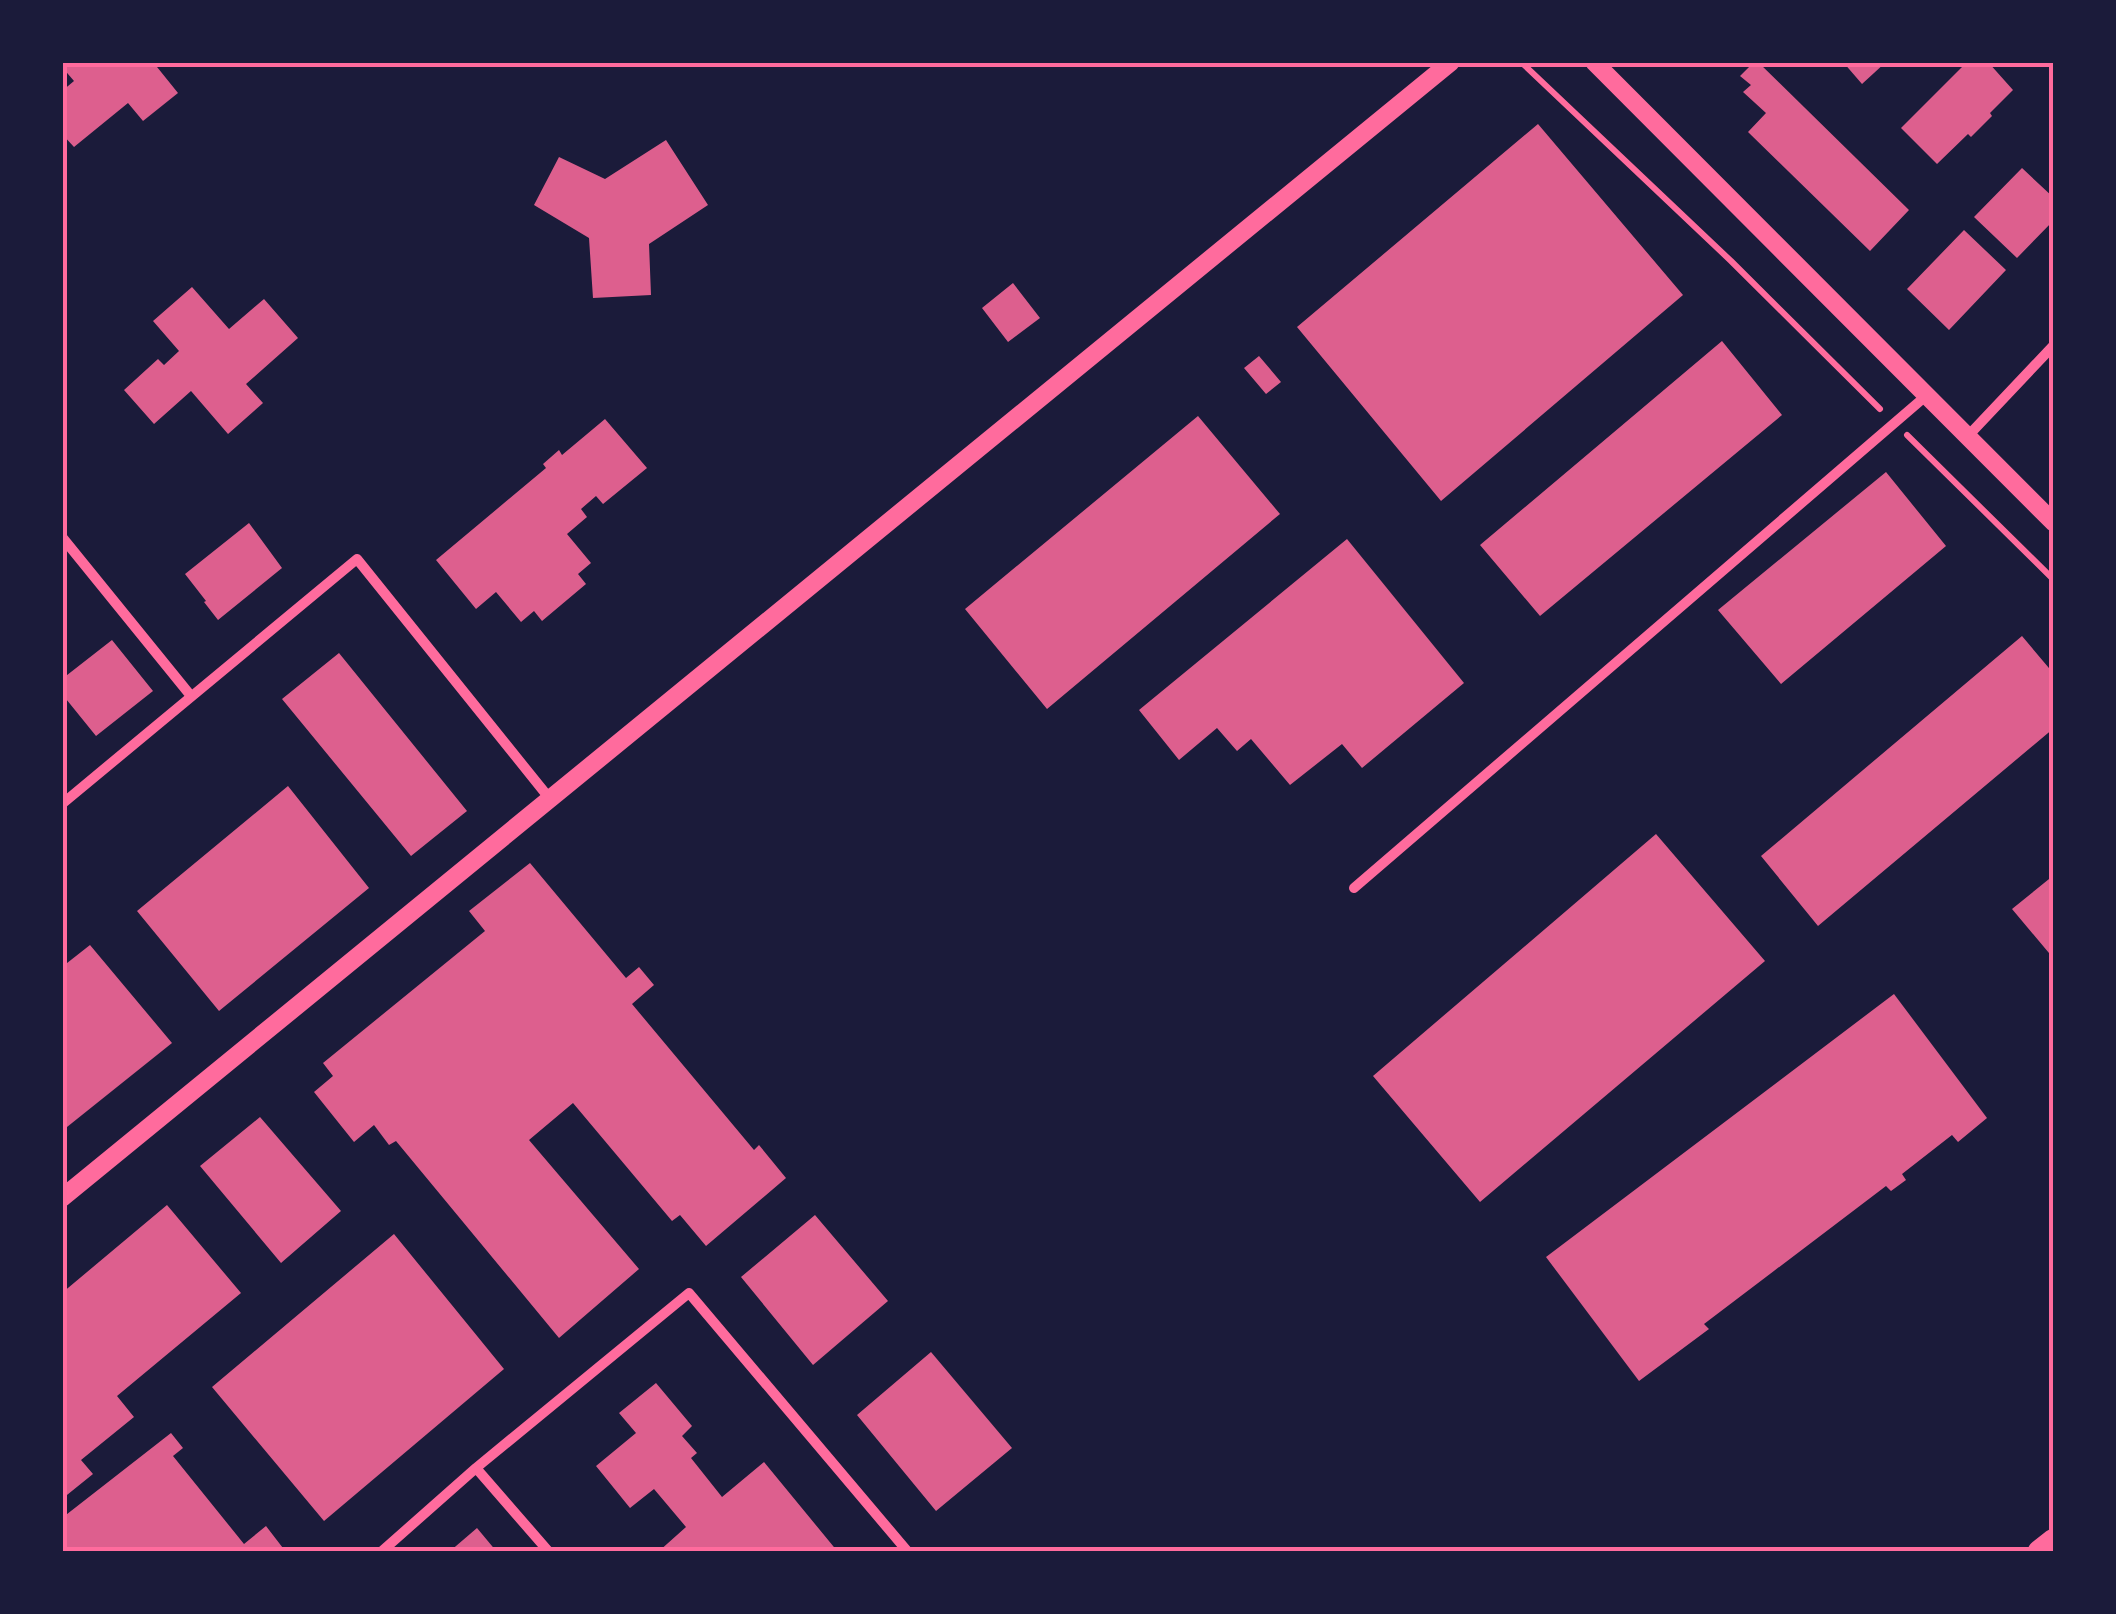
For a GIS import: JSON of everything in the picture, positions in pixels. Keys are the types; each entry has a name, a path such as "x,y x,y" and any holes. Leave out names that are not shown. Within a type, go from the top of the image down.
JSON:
{"main road":[{"path":"2040,1552 2054,1541"}],"street":[{"path":"62,1198 1451,62"},
{"path":"1594,62 2054,523"},
{"path":"1967,438 2054,345"},
{"path":"1354,888 1927,395"},
{"path":"62,536 191,696"},
{"path":"62,804 357,559 550,798"},
{"path":"381,1552 476,1468 689,1294 908,1552"},
{"path":"476,1468 550,1552"}],"path":[{"path":"1521,62 1732,261 2054,580"}],"building":[{"path":"62,62 153,62 178,93 143,121 128,103 74,147 62,134 62,91 74,81"},
{"path":"1754,62 1909,210 1870,251 1748,132 1766,113 1743,92 1751,85 1740,76"},
{"path":"1843,62 1886,62 1862,84"},
{"path":"1967,62 1988,62 2013,90 1971,137 1968,134 1937,164 1901,128"},
{"path":"1538,124 1683,295 1441,501 1297,327"},
{"path":"666,140 708,205 649,244 651,295 593,298 589,238 534,205 559,157 605,179"},
{"path":"2022,168 2054,198 2054,220 2017,258 1974,217"},
{"path":"1964,230 2006,270 1949,330 1907,289"},
{"path":"1013,283 1040,318 1008,342 982,308"},
{"path":"192,287 229,329 264,299 298,338 246,384 263,403 228,434 191,391 154,424 124,390 158,359 164,365 179,351 153,321"},
{"path":"1722,341 1782,415 1540,616 1480,545"},
{"path":"1259,356 1281,382 1266,394 1244,368"},
{"path":"1198,416 1280,514 1047,709 965,609"},
{"path":"605,419 647,468 603,504 596,496 581,509 587,517 567,534 591,563 578,574 586,584 542,621 534,611 521,622 496,592 476,609 436,560 546,468 543,464 559,450 562,455"},
{"path":"1886,472 1946,546 1781,684 1718,610"},
{"path":"249,523 282,568 218,620 185,574"},
{"path":"1347,539 1464,683 1362,768 1342,744 1290,785 1251,739 1237,751 1217,728 1179,760 1139,710"},
{"path":"2022,636 2054,674 2054,728 1818,926 1761,856"},
{"path":"112,640 153,691 96,736 62,694 62,679"},
{"path":"339,653 467,811 411,856 282,699"},
{"path":"288,786 369,888 219,1011 137,911"},
{"path":"1656,834 1765,961 1480,1202 1373,1076"},
{"path":"530,863 626,978 639,967 654,985 632,1004 754,1150 759,1145 786,1178 706,1246 680,1215 672,1221 573,1103 529,1140 639,1269 559,1338 396,1141 389,1145 374,1125 354,1142 314,1092 333,1076 323,1063 485,931 469,911"},
{"path":"2054,875 2054,959 2012,909"},
{"path":"90,945 172,1043 62,1131 62,967"},
{"path":"1894,994 1987,1118 1958,1142 1952,1135 1902,1174 1906,1180 1891,1191 1886,1186 1704,1324 1709,1329 1639,1381 1546,1257"},
{"path":"260,1117 341,1211 281,1263 200,1166"},
{"path":"167,1205 241,1293 117,1396 134,1417 81,1460 93,1474 62,1499 62,1293"},
{"path":"815,1215 888,1301 813,1365 741,1277"},
{"path":"394,1234 504,1369 324,1521 212,1387"},
{"path":"931,1352 1012,1448 936,1511 857,1415"},
{"path":"656,1383 692,1426 682,1436 697,1453 691,1458 722,1497 764,1462 838,1552 658,1552 686,1527 654,1489 630,1508 596,1466 636,1433 619,1413"},
{"path":"171,1433 183,1448 173,1456 244,1544 266,1526 286,1552 250,1552 247,1548 243,1552 62,1552 62,1518"},
{"path":"477,1528 497,1552 449,1552"}]}
